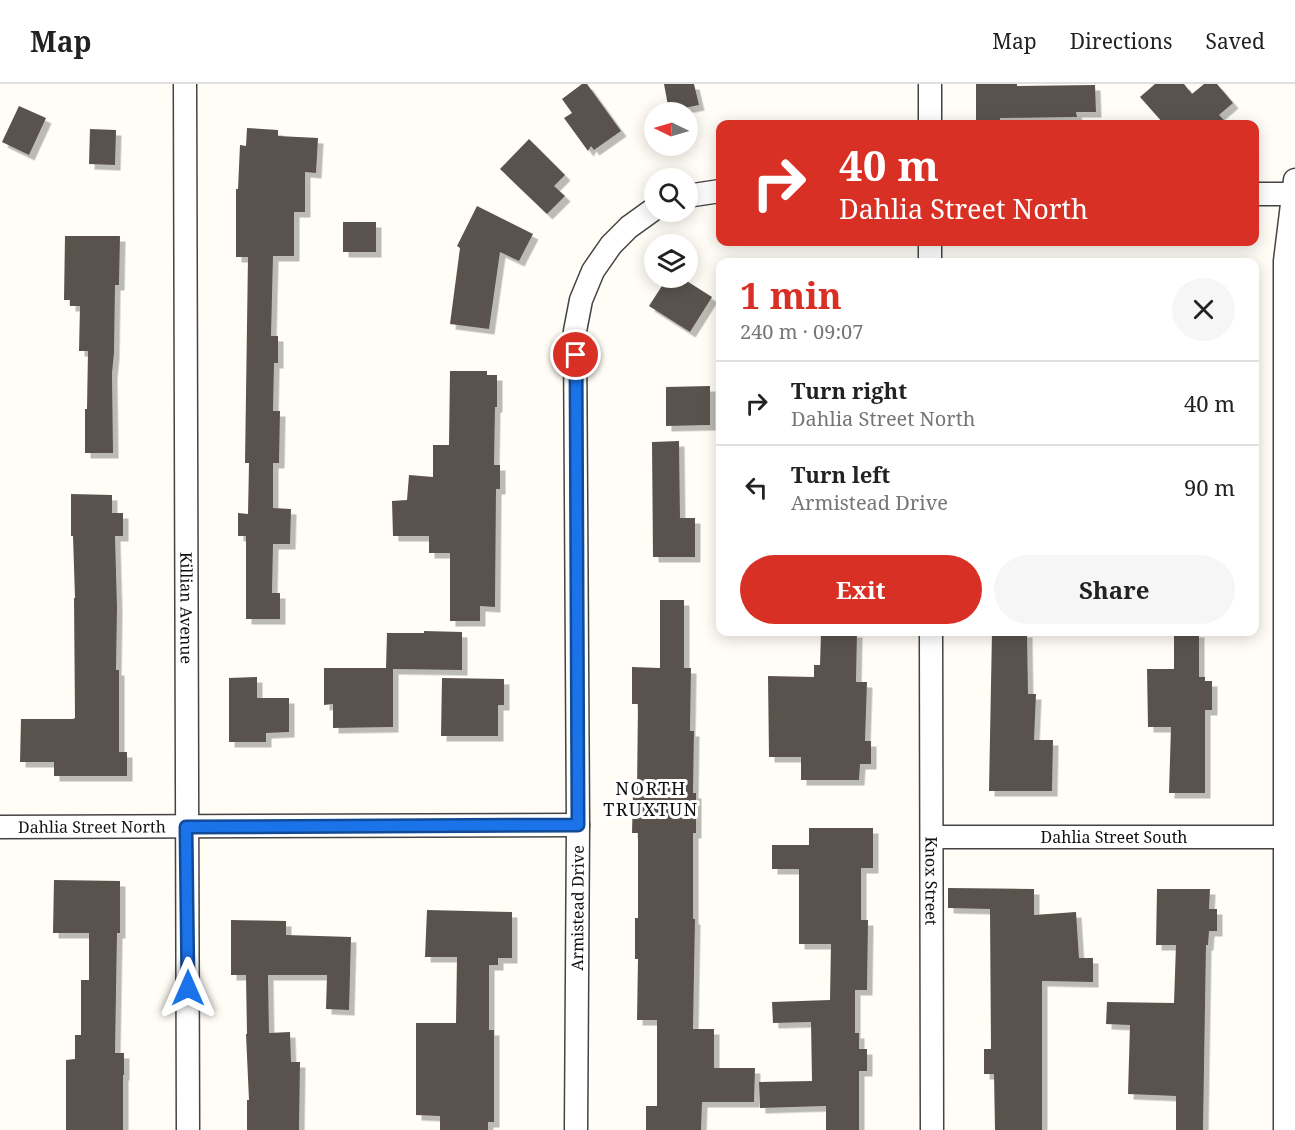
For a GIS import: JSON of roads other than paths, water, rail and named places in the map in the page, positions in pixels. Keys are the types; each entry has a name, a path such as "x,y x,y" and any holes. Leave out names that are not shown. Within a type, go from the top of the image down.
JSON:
{"street":[{"name":"Killian Avenue","path":"185,84 188,1130"},
{"path":"930,84 930,120"},
{"path":"1259,193 1294,187 1285,261 1290,838 1285,1130"},
{"path":"698,194 716,192"},
{"name":"Armistead Drive","path":"576,1130 578,825 575,331 581,300 593,271 611,245 629,227 644,217"},
{"name":"Knox Street","path":"932,636 932,1130"},
{"name":"Dahlia Street North","path":"0,827 578,825"},
{"name":"Dahlia Street South","path":"932,837 1290,838"}],"district":[{"name":"NORTH TRUXTUN","path":"651,798"}]}
